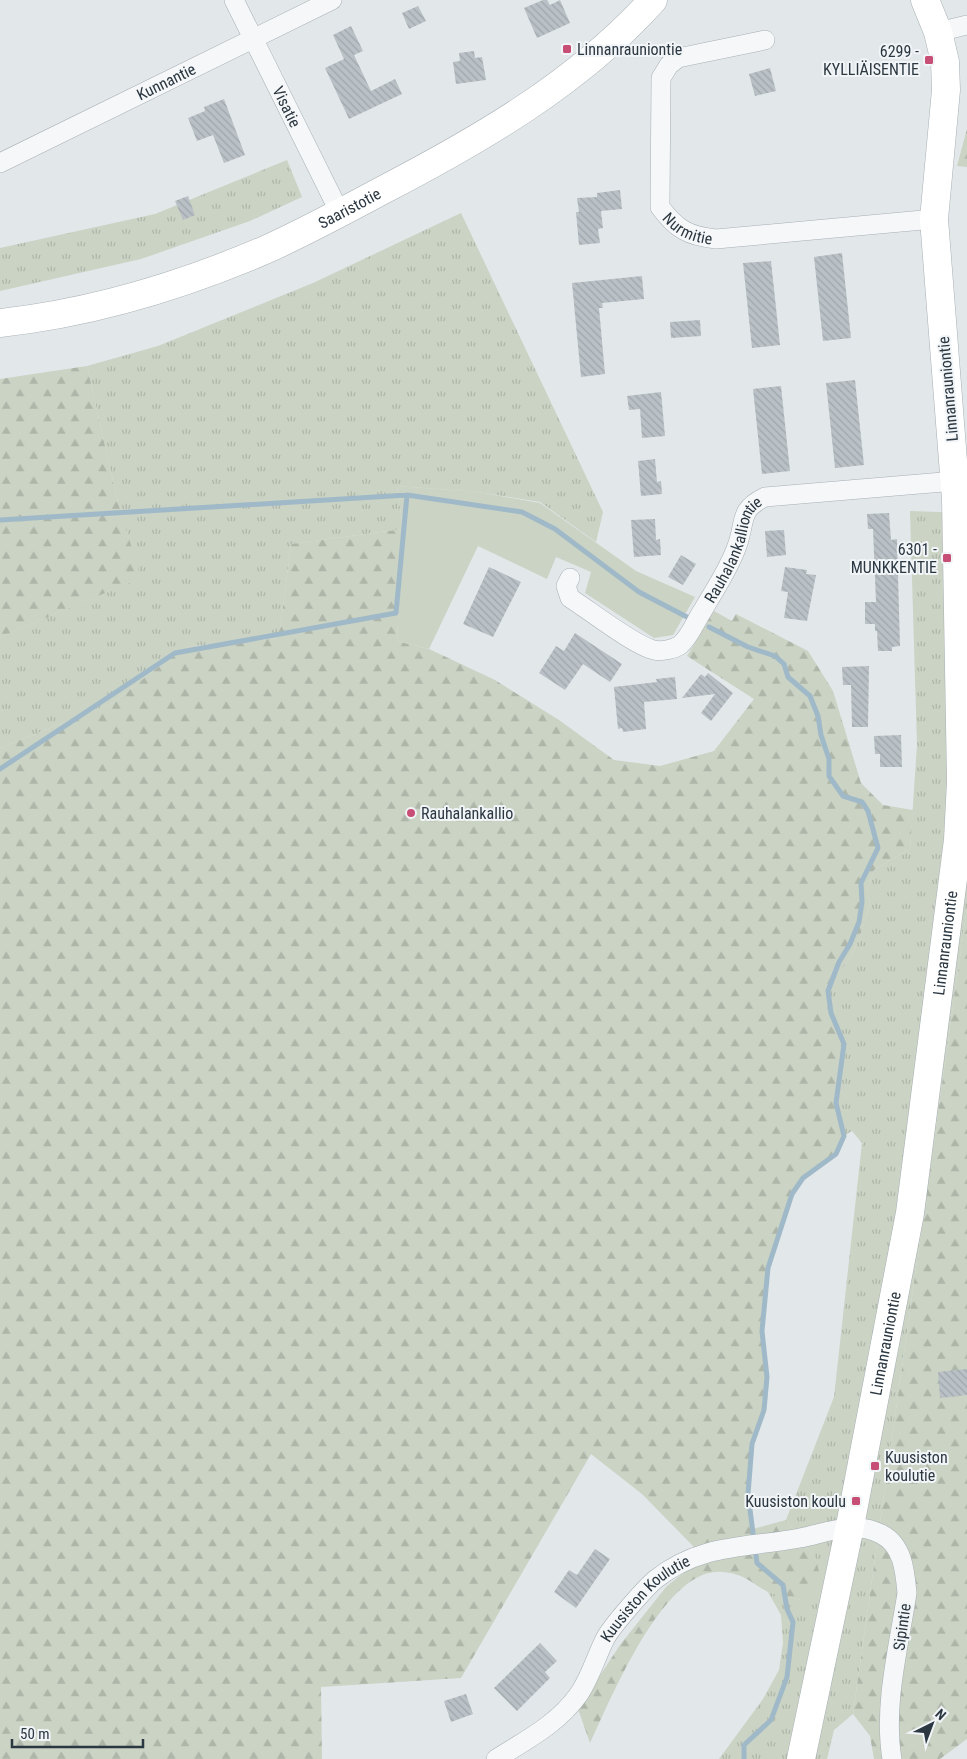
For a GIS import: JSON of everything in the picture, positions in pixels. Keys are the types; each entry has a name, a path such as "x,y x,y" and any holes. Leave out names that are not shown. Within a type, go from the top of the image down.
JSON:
{"street":[{"name":"Visatie","path":"234,0 340,213"},
{"name":"Kunnantie","path":"0,163 332,0"},
{"name":"Saaristotie","path":"0,323 85,308 195,277 266,250 454,153 541,98 615,40 653,0"},
{"name":"Linnanrauniontie","path":"802,1759 850,1526 910,1213 958,840 961,771 959,493 934,219 946,90 945,62 938,32 925,0"},
{"path":"938,32 967,26"},
{"name":"Nurmitie","path":"765,40 678,58 669,65 662,78 660,207 669,218 694,236 716,240 934,219"},
{"name":"Rauhalankalliontie","path":"570,578 566,586 570,598 642,644 655,650 668,650 680,645 688,634 730,563 740,538 745,511 754,502 765,497 959,493"},
{"name":"Kuusiston Koulutie","path":"496,1759 545,1729 579,1694 606,1637 656,1580 688,1560 721,1549 798,1538 850,1526"},
{"name":"Sipintie","path":"850,1526 881,1534 893,1544 902,1557 906,1575 906,1593 891,1704 892,1759"}],"green space":[{"path":"967,129 967,167 957,166"},
{"path":"287,160 302,197 250,221 141,259 0,291 0,248 155,214"},
{"path":"461,213 603,512 596,542 540,502 478,492 397,486 403,529 291,544 279,638 183,647 113,703 0,748 0,637 140,578 117,499 87,366 158,346 313,283"},
{"path":"87,366 117,499 141,578 0,637 0,379"},
{"path":"397,486 478,492 540,503 636,571 695,597 673,635 654,638 585,593 591,572 556,557 547,579 478,546 429,649 397,641 403,529"},
{"path":"910,511 967,513 967,907 853,1714 834,1730 827,1759 719,1759 763,1699 779,1670 783,1643 781,1615 768,1592 801,1600 816,1559 786,1520 834,1397 862,1143 852,1131 844,1136 836,1103 844,1044 831,1013 828,991 836,976 849,960 859,939 870,904 867,889 874,870 910,849 917,745"},
{"path":"403,529 397,641 429,649 495,680 559,720 614,760 660,766 714,751 754,699 687,656 714,611 732,621 736,614 808,651 833,691 861,783 883,805 913,810 910,849 874,870 867,889 870,904 859,939 849,960 836,976 828,991 831,1014 844,1044 836,1102 844,1136 836,1154 803,1178 792,1194 768,1268 762,1331 767,1377 764,1410 752,1444 748,1494 753,1529 786,1520 816,1559 822,1585 801,1600 768,1592 731,1573 723,1572 701,1575 681,1589 661,1612 642,1639 611,1697 590,1743 578,1709 620,1645 666,1587 694,1564 693,1546 642,1494 591,1454 461,1678 321,1687 322,1759 0,1759 0,748 113,703 183,647 279,638 291,544"},
{"path":"967,907 967,1739 940,1759 874,1759 870,1736 853,1714"}],"building":[{"path":"547,0 550,5 560,0 570,23 537,38 524,8"},
{"path":"418,6 426,21 409,29 402,13"},
{"path":"351,26 363,51 354,55 371,91 395,79 402,94 349,119 325,68 344,59 333,35"},
{"path":"474,51 475,58 482,57 486,80 456,84 453,62 460,61 459,53"},
{"path":"770,68 776,91 755,96 749,74"},
{"path":"224,99 245,155 224,163 213,135 197,141 188,118 205,111 204,107"},
{"path":"620,190 622,209 601,211 603,228 598,229 600,243 579,245 576,212 579,212 577,198 597,197 597,193"},
{"path":"188,196 195,215 183,220 175,201"},
{"path":"842,253 851,338 823,341 814,257"},
{"path":"771,261 780,345 752,348 743,263"},
{"path":"642,276 644,299 602,303 603,308 599,308 605,374 581,377 572,283"},
{"path":"700,320 701,336 671,338 670,322"},
{"path":"855,380 864,465 835,468 826,383"},
{"path":"781,386 790,471 762,474 753,389"},
{"path":"661,392 665,436 642,438 640,409 629,410 627,396"},
{"path":"655,459 657,482 661,481 662,494 641,496 638,461"},
{"path":"889,513 891,540 897,539 900,646 892,647 892,651 878,651 875,624 865,624 865,602 876,602 873,529 868,529 867,514"},
{"path":"655,519 656,540 660,539 661,555 634,557 631,520"},
{"path":"784,530 786,555 767,557 765,531"},
{"path":"681,555 696,564 683,585 668,577"},
{"path":"489,567 521,582 493,637 463,624"},
{"path":"785,567 807,570 806,574 816,575 807,621 784,618 788,592 781,591"},
{"path":"575,633 622,664 610,682 583,664 565,690 539,673 556,646 564,651"},
{"path":"869,666 868,727 852,727 851,685 843,685 842,667"},
{"path":"708,673 733,693 711,721 701,713 715,694 682,698 701,674 705,677"},
{"path":"675,677 677,699 644,702 646,729 623,732 622,728 618,729 614,687 657,682 656,679"},
{"path":"901,735 902,767 880,767 880,754 875,754 874,736"},
{"path":"967,1369 967,1395 940,1398 938,1372"},
{"path":"595,1549 610,1559 576,1608 554,1592 569,1570 577,1575"},
{"path":"540,1643 557,1661 545,1672 550,1678 517,1711 494,1688"},
{"path":"466,1694 473,1714 451,1722 444,1701"}],"waterway":[{"path":"0,520 407,495 522,512 555,529 639,592 687,617"},
{"path":"0,769 175,653 396,613 407,495"},
{"path":"709,627 748,647 775,656 784,664 788,677 810,696 818,716 821,735 829,759 829,776 843,796 862,802 868,811 878,848 861,883 862,902 859,922 850,944 839,962 828,991 831,1013 844,1044 836,1103 844,1136 836,1154 803,1178 792,1194 768,1268 762,1331 767,1377 764,1410 752,1444 748,1494 754,1541"},
{"path":"744,1759 744,1745 771,1720 787,1677 793,1622 787,1609 783,1585 757,1563 755,1549"}],"place":[{"name":"Linnanrauniontie","path":"567,49"},
{"name":"6299 - KYLLIÄISENTIE","path":"929,60"},
{"name":"6301 - MUNKKENTIE","path":"947,558"},
{"name":"Rauhalankallio","path":"411,813"},
{"name":"Kuusiston koulutie","path":"875,1466"},
{"name":"Kuusiston koulu","path":"856,1501"}]}
